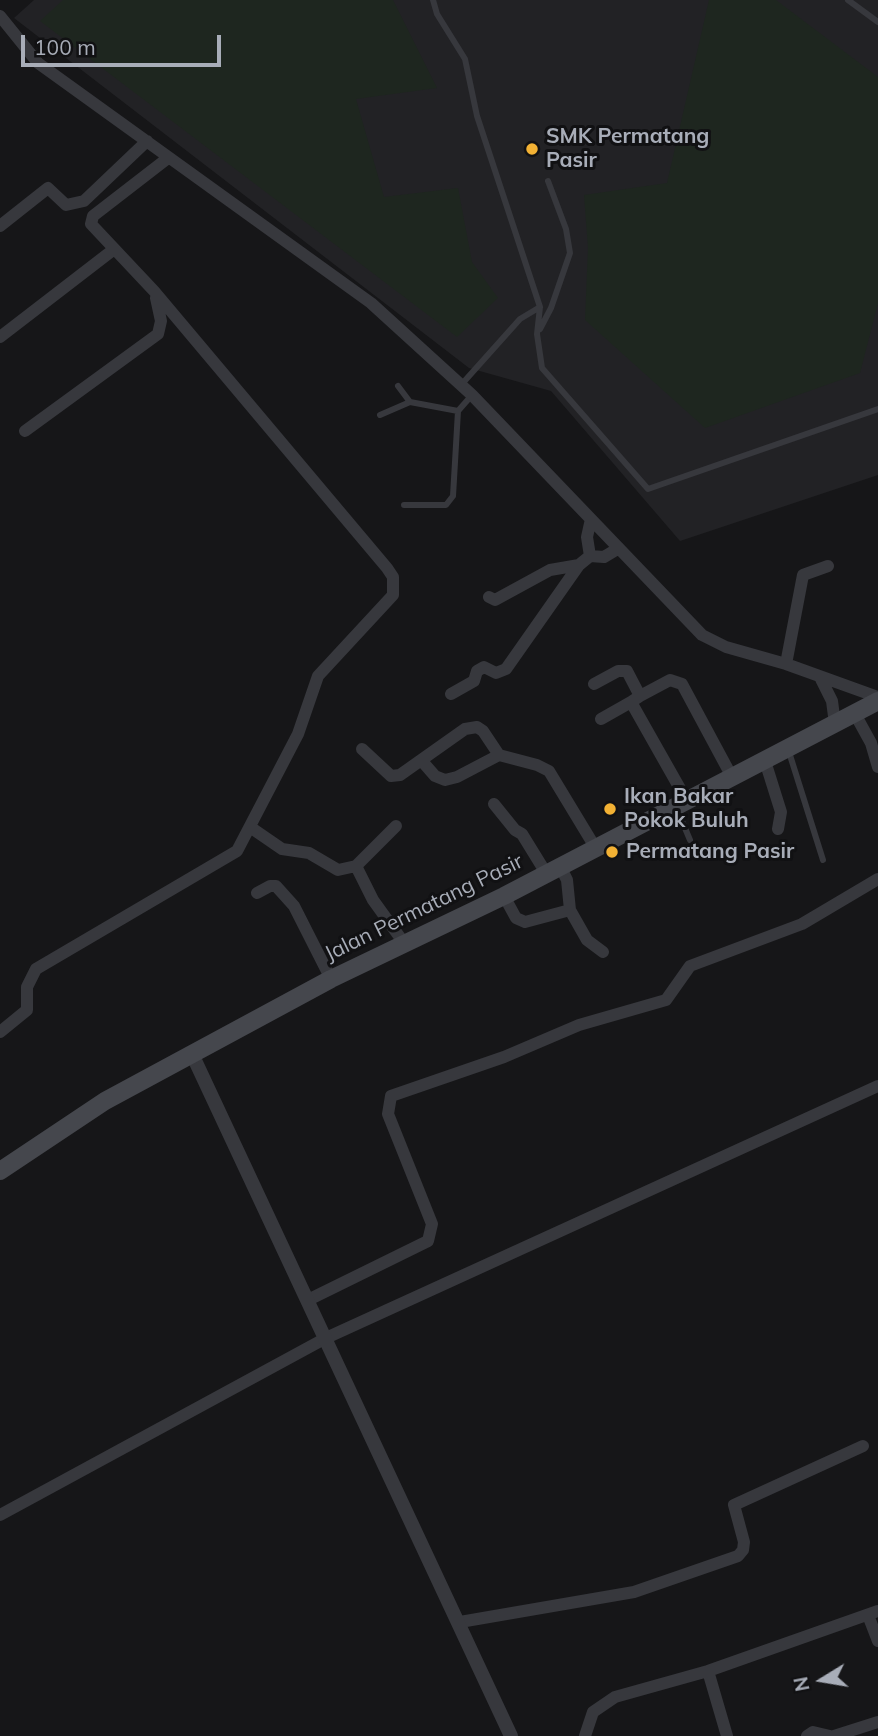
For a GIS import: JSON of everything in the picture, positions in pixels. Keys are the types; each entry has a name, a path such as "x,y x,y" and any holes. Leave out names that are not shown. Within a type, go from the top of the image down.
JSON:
{"main road":[{"name":"Jalan Permatang Pasir","path":"0,1171 105,1101 331,979 504,896 788,750 878,699"}],"street":[{"path":"0,16 38,63 372,303 472,395 702,635 726,647 786,664 878,699"},
{"path":"0,226 48,188 66,205 84,201 147,141"},
{"path":"0,1032 27,1010 28,980 36,969 237,851 298,734 318,676 393,595 393,577 154,290 91,224 93,216 168,158"},
{"path":"0,337 113,250"},
{"path":"25,431 158,334 161,321 154,290"},
{"path":"590,556 587,537 591,519"},
{"path":"451,694 474,681 477,671 484,667 496,673 506,669 579,565 590,556 604,557 619,548"},
{"path":"489,597 495,600 550,570 579,565"},
{"path":"786,664 803,575 828,566"},
{"path":"594,684 618,671 627,671 636,699 682,804"},
{"path":"821,679 832,701 835,724"},
{"path":"601,719 670,680 682,684 732,777"},
{"path":"855,713 871,743 878,767"},
{"path":"362,749 391,776 400,775 465,729 477,727 483,731 499,755 550,771 595,847"},
{"path":"421,760 435,776 445,780 457,777 499,755"},
{"path":"765,761 781,812 778,829"},
{"path":"494,804 553,870 567,880 570,911 587,940 603,952"},
{"path":"250,827 282,849 309,853 338,870 356,866 396,826"},
{"path":"356,866 373,900 404,943"},
{"path":"308,1300 428,1241 432,1224 388,1114 391,1096 504,1057 579,1025 666,1000 690,966 802,924 878,879"},
{"path":"257,893 276,886 294,906 331,979"},
{"path":"504,896 516,918 525,922 570,911"},
{"path":"192,1054 460,1622 511,1736"},
{"path":"0,1515 326,1338 878,1086"},
{"path":"460,1622 634,1592 738,1556 743,1550 744,1542 734,1505 863,1447"},
{"path":"585,1736 599,1705 615,1697 708,1671 873,1613 878,1641"},
{"path":"708,1671 727,1736"},
{"path":"807,1736 813,1732 832,1736 878,1722"}],"lane":[{"path":"433,0 437,14 465,59 477,116 540,307 537,334 542,368 648,489 878,409"},
{"path":"848,0 878,22"},
{"path":"870,16 878,15"},
{"path":"537,334 551,308 570,253 566,229 548,181"},
{"path":"461,385 520,319 540,307"},
{"path":"398,386 410,402"},
{"path":"404,505 446,505 453,496 458,411 472,395"},
{"path":"380,415 410,402 458,411"},
{"path":"788,750 823,860"},
{"path":"682,804 690,840"}],"shaded area":[{"name":"SMK Permatang Pasir","path":"34,0 878,0 878,475 680,541 551,391 469,368 14,18"},
{"path":"63,0 393,0 437,88 356,99 384,197 458,188 472,262 498,298 457,337 40,21"},
{"path":"709,0 776,0 878,77 878,303 860,373 705,428 585,320 588,248 584,195 667,183"}],"place":[{"name":"SMK Permatang Pasir","path":"532,149"},
{"name":"Ikan Bakar Pokok Buluh","path":"610,809"},
{"name":"Permatang Pasir","path":"612,852"}]}
